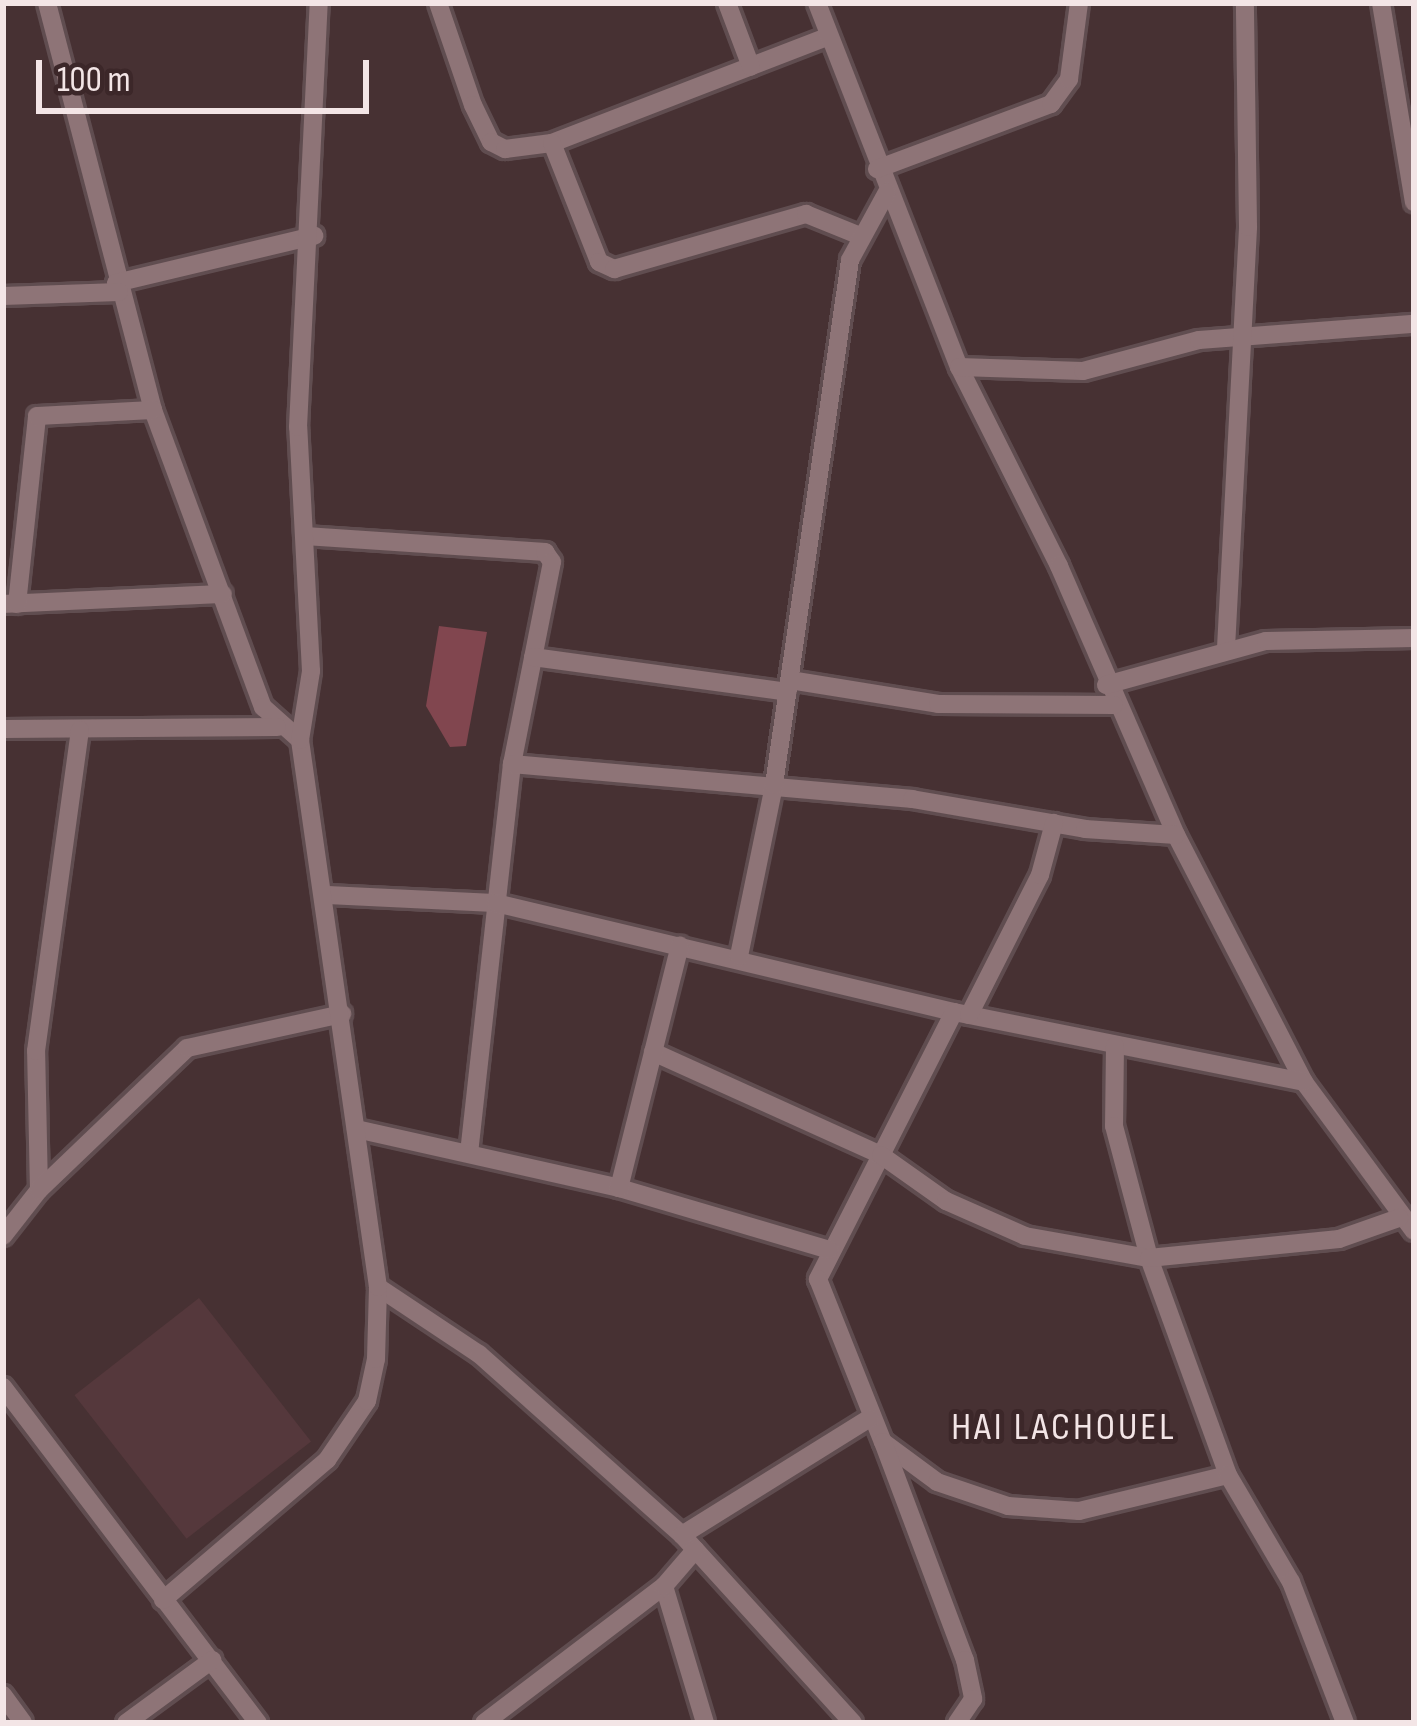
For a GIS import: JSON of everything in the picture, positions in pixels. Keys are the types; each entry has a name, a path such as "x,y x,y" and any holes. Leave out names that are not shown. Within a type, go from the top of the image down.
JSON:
{"street":[{"path":"47,3 153,410 262,707 277,727 300,740"},
{"path":"163,1600 351,1430 376,1359 378,1287 326,895 300,740 310,671 298,427 314,236 320,3"},
{"path":"727,3 751,67"},
{"path":"653,1052 880,1155 985,1220 1149,1258 1339,1239 1406,1224 1304,1082 1176,835 1114,706 1059,566 959,368 878,169 818,3"},
{"path":"878,169 1051,104 1069,80 1078,3"},
{"path":"1226,649 1242,339 1245,3"},
{"path":"1381,3 1414,202"},
{"path":"444,5 490,142 505,149 552,143 829,36"},
{"path":"552,143 598,262 614,269 806,214 858,235"},
{"path":"740,956 774,785 858,235 887,192"},
{"path":"3,296 118,288 314,236"},
{"path":"959,368 1083,371 1170,345 1414,324"},
{"path":"153,410 37,416 10,604 223,594"},
{"path":"305,536 544,553 552,573 512,764 469,1151"},
{"path":"1106,685 1226,649 1414,638"},
{"path":"533,657 938,704 1114,706"},
{"path":"3,729 277,727"},
{"path":"39,1190 36,1051 80,730"},
{"path":"512,764 774,785 1176,835"},
{"path":"957,1723 973,1699 965,1660 883,1442 819,1291 829,1250 1040,875 1054,823"},
{"path":"326,895 496,903 740,956 961,1014 1304,1082"},
{"path":"619,1188 680,946"},
{"path":"3,1236 39,1190 187,1048 342,1014"},
{"path":"1115,1046 1114,1126 1149,1258 1228,1475 1291,1582 1345,1723"},
{"path":"356,1129 619,1188 829,1250"},
{"path":"378,1287 479,1354 688,1542 853,1723"},
{"path":"3,1387 258,1723"},
{"path":"484,1723 664,1586 688,1542 870,1418"},
{"path":"883,1442 938,1482 1008,1506 1078,1511 1228,1475"},
{"path":"664,1586 705,1723"},
{"path":"126,1723 212,1660"},
{"path":"3,1695 23,1723"}],"shaded area":[{"path":"439,626 487,632 466,746 450,747 426,706"},
{"path":"199,1298 311,1441 187,1539 74,1395"}],"district":[{"name":"HAI LACHOUEL","path":"1064,1428"}]}
